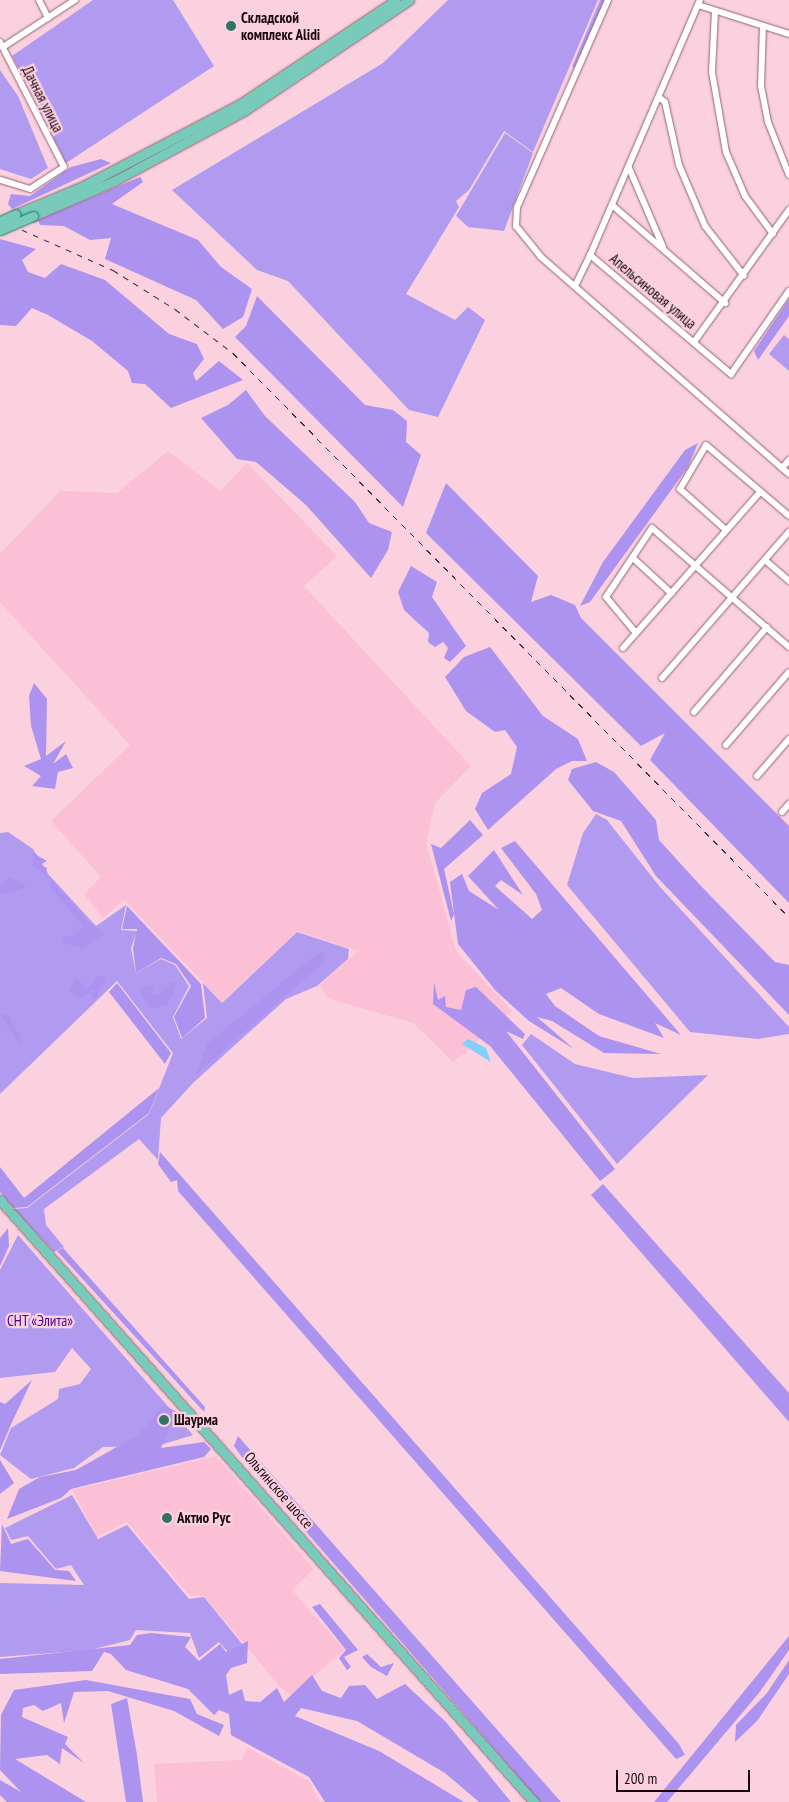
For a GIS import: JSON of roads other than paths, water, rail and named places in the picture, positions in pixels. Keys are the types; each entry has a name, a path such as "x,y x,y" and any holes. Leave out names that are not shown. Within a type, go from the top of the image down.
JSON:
{"main road":[{"path":"0,221 84,186 240,104 396,0"},
{"path":"0,230 116,180 244,111 409,0"},
{"name":"Ольгинское шоссе","path":"0,1202 534,1802"}],"street":[{"path":"39,0 48,18"},
{"path":"2,44 76,0"},
{"path":"608,0 517,207 516,226 523,240 789,474"},
{"name":"Апельсиновая улица","path":"789,34 715,11 699,3 660,98 590,255 731,374 789,291"},
{"path":"715,11 712,72 726,152 745,196 773,234"},
{"path":"763,26 761,86 768,122 789,175"},
{"name":"Дачная улица","path":"0,180 30,190 64,167 2,44"},
{"path":"660,98 665,102 679,165 705,226 744,276"},
{"path":"629,168 665,250"},
{"path":"612,205 726,303"},
{"name":"Апельсиновая улица","path":"694,342 726,303 789,210"},
{"path":"575,286 590,255"},
{"path":"726,530 680,489 706,445 789,516"},
{"path":"782,468 789,460"},
{"path":"623,648 760,492"},
{"path":"636,633 606,597 652,528 789,647"},
{"path":"662,678 789,532"},
{"path":"633,558 671,593"},
{"path":"765,560 789,581"},
{"path":"694,712 767,627"},
{"path":"726,744 789,672"},
{"path":"758,776 789,738"},
{"path":"782,812 789,804"}],"water":[{"path":"468,1039 486,1048 491,1062 462,1044"}],"railway":[{"path":"0,220 113,270 175,309 233,353 789,917"}],"place":[{"name":"Складской комплекс Alidi","path":"231,26"},
{"name":"Шаурма","path":"164,1420"},
{"name":"Актио Рус","path":"167,1518"}],"park label":[{"name":"СНТ «Элита»","path":"40,1321"}]}
